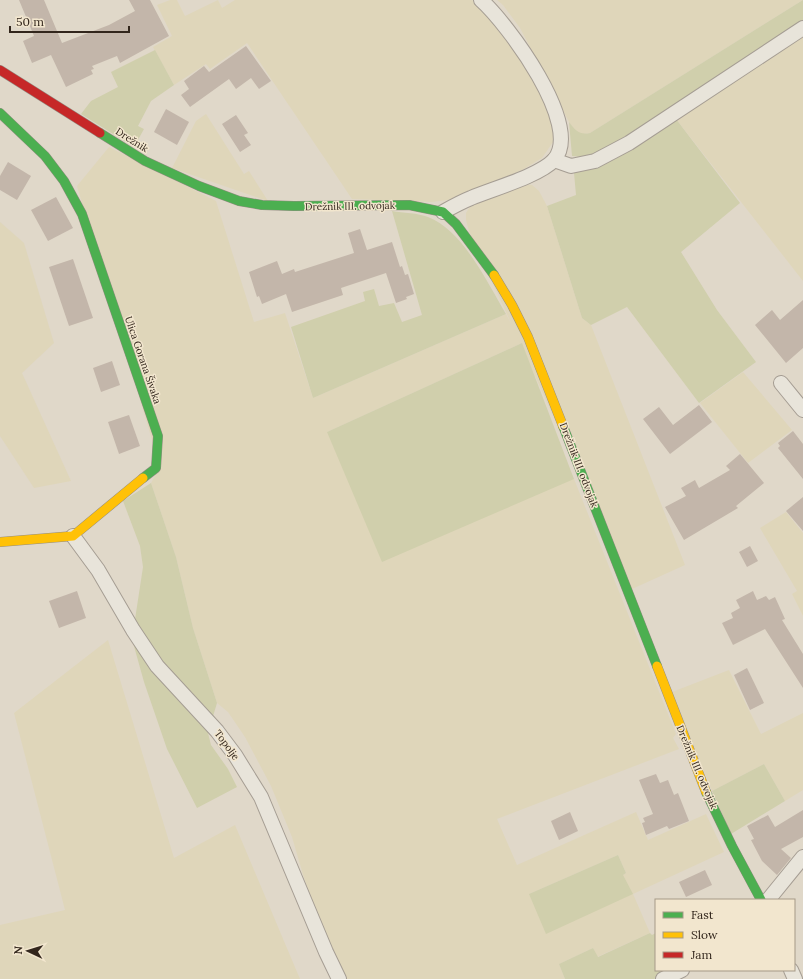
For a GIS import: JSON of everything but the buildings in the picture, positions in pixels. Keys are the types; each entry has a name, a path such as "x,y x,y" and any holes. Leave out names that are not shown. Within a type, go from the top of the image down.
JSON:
{"street":[{"path":"443,212 470,198 543,168 554,160 559,151 562,138 557,117 538,76 514,37 495,13 481,0"},
{"path":"554,160 571,166 595,161 629,143 803,28"},
{"name":"Drežnik","path":"0,70 145,161 200,186 232,198 262,205"},
{"name":"Ulica Gorana Šivaka","path":"0,113 45,156 64,181 82,214 158,436 156,468 73,536"},
{"name":"Drežnik III. odvojak","path":"262,205 409,205 443,212 456,224 492,271 512,305 528,337 703,785 732,846 760,899"},
{"path":"781,383 803,410"},
{"path":"0,542 73,536"},
{"name":"Topolje","path":"73,536 98,570 133,630 157,666 217,731 235,755 261,797 326,952 339,979"},
{"path":"769,899 803,857"},
{"path":"663,979 680,971"}],"shaded area":[{"path":"170,0 177,0 185,16 218,0 222,8 235,0 472,0 489,15 532,75 551,115 554,128 553,142 542,158 522,170 455,199 432,202 352,199 247,43 210,69 206,64 174,85 153,47 172,36 157,5"},
{"path":"497,0 803,0 590,133 583,134 576,132 569,122 520,28 503,5"},
{"path":"803,34 803,281 676,119"},
{"path":"206,114 244,174 249,171 268,201 172,168 196,121"},
{"path":"109,147 216,201 254,322 285,313 313,398 506,314 522,343 327,432 574,479 676,734 673,738 679,749 497,819 517,865 636,812 648,840 706,814 724,852 633,894 650,933 597,957 593,948 559,964 565,979 344,979 329,949 304,878 292,837 271,786 245,737 228,712 217,703 193,628 176,557 151,483 160,467 77,186","holes":["618,855 626,873 623,875 529,894"]},
{"path":"524,184 532,185 539,191 547,206 582,318 591,325 685,565 632,589 469,231 466,220 466,213 469,208 479,202"},
{"path":"0,222 24,243 54,343 22,373 71,481 34,488 0,436"},
{"path":"743,372 792,430 748,463 700,403"},
{"path":"786,512 803,533 803,616 792,594 797,591 760,528"},
{"path":"108,640 174,858 235,825 300,979 0,979 0,925 65,910 14,713"},
{"path":"729,670 761,734 803,713 803,790 785,801 764,764 712,791 672,692"}],"green space":[{"path":"803,0 803,21 623,138 591,155 583,157 572,156 569,122 578,132 590,133"},
{"path":"155,50 174,85 151,101 138,126 144,129 134,147 81,114 91,101 118,87 111,72"},
{"path":"676,119 740,203 681,252 717,310 756,362 699,403 627,307 591,325 582,318 547,206 576,195 574,173"},
{"path":"392,211 428,217 441,224 452,233 463,245 483,274 506,314 313,398 291,327 365,301 363,292 374,289 379,306 394,303 402,322 422,315"},
{"path":"522,343 574,479 382,562 327,432"},
{"path":"151,483 176,557 193,628 217,703 208,733 211,745 228,769 237,787 197,808 167,749 144,682 132,639 143,567 140,546 123,501"},
{"path":"764,764 785,801 731,834 712,791"},
{"path":"618,855 626,873 623,875 633,894 546,934 529,894"},
{"path":"650,933 652,935 655,934 655,971 670,971 654,979 565,979 559,964 593,948 598,957"}],"traffic: fast":[{"path":"0,113 45,156 64,181 82,214 158,436 156,468 143,478"},
{"path":"100,133 145,161 199,186 239,201 262,205 294,206 409,205 443,212 456,224 494,275"},
{"path":"563,426 657,666"},
{"path":"706,792 732,846 760,899"}],"traffic: slow":[{"path":"494,275 512,305 528,337 563,426"},
{"path":"0,542 73,536 143,478"},
{"path":"657,666 706,792"}],"traffic: jam":[{"path":"0,70 100,133"}]}
